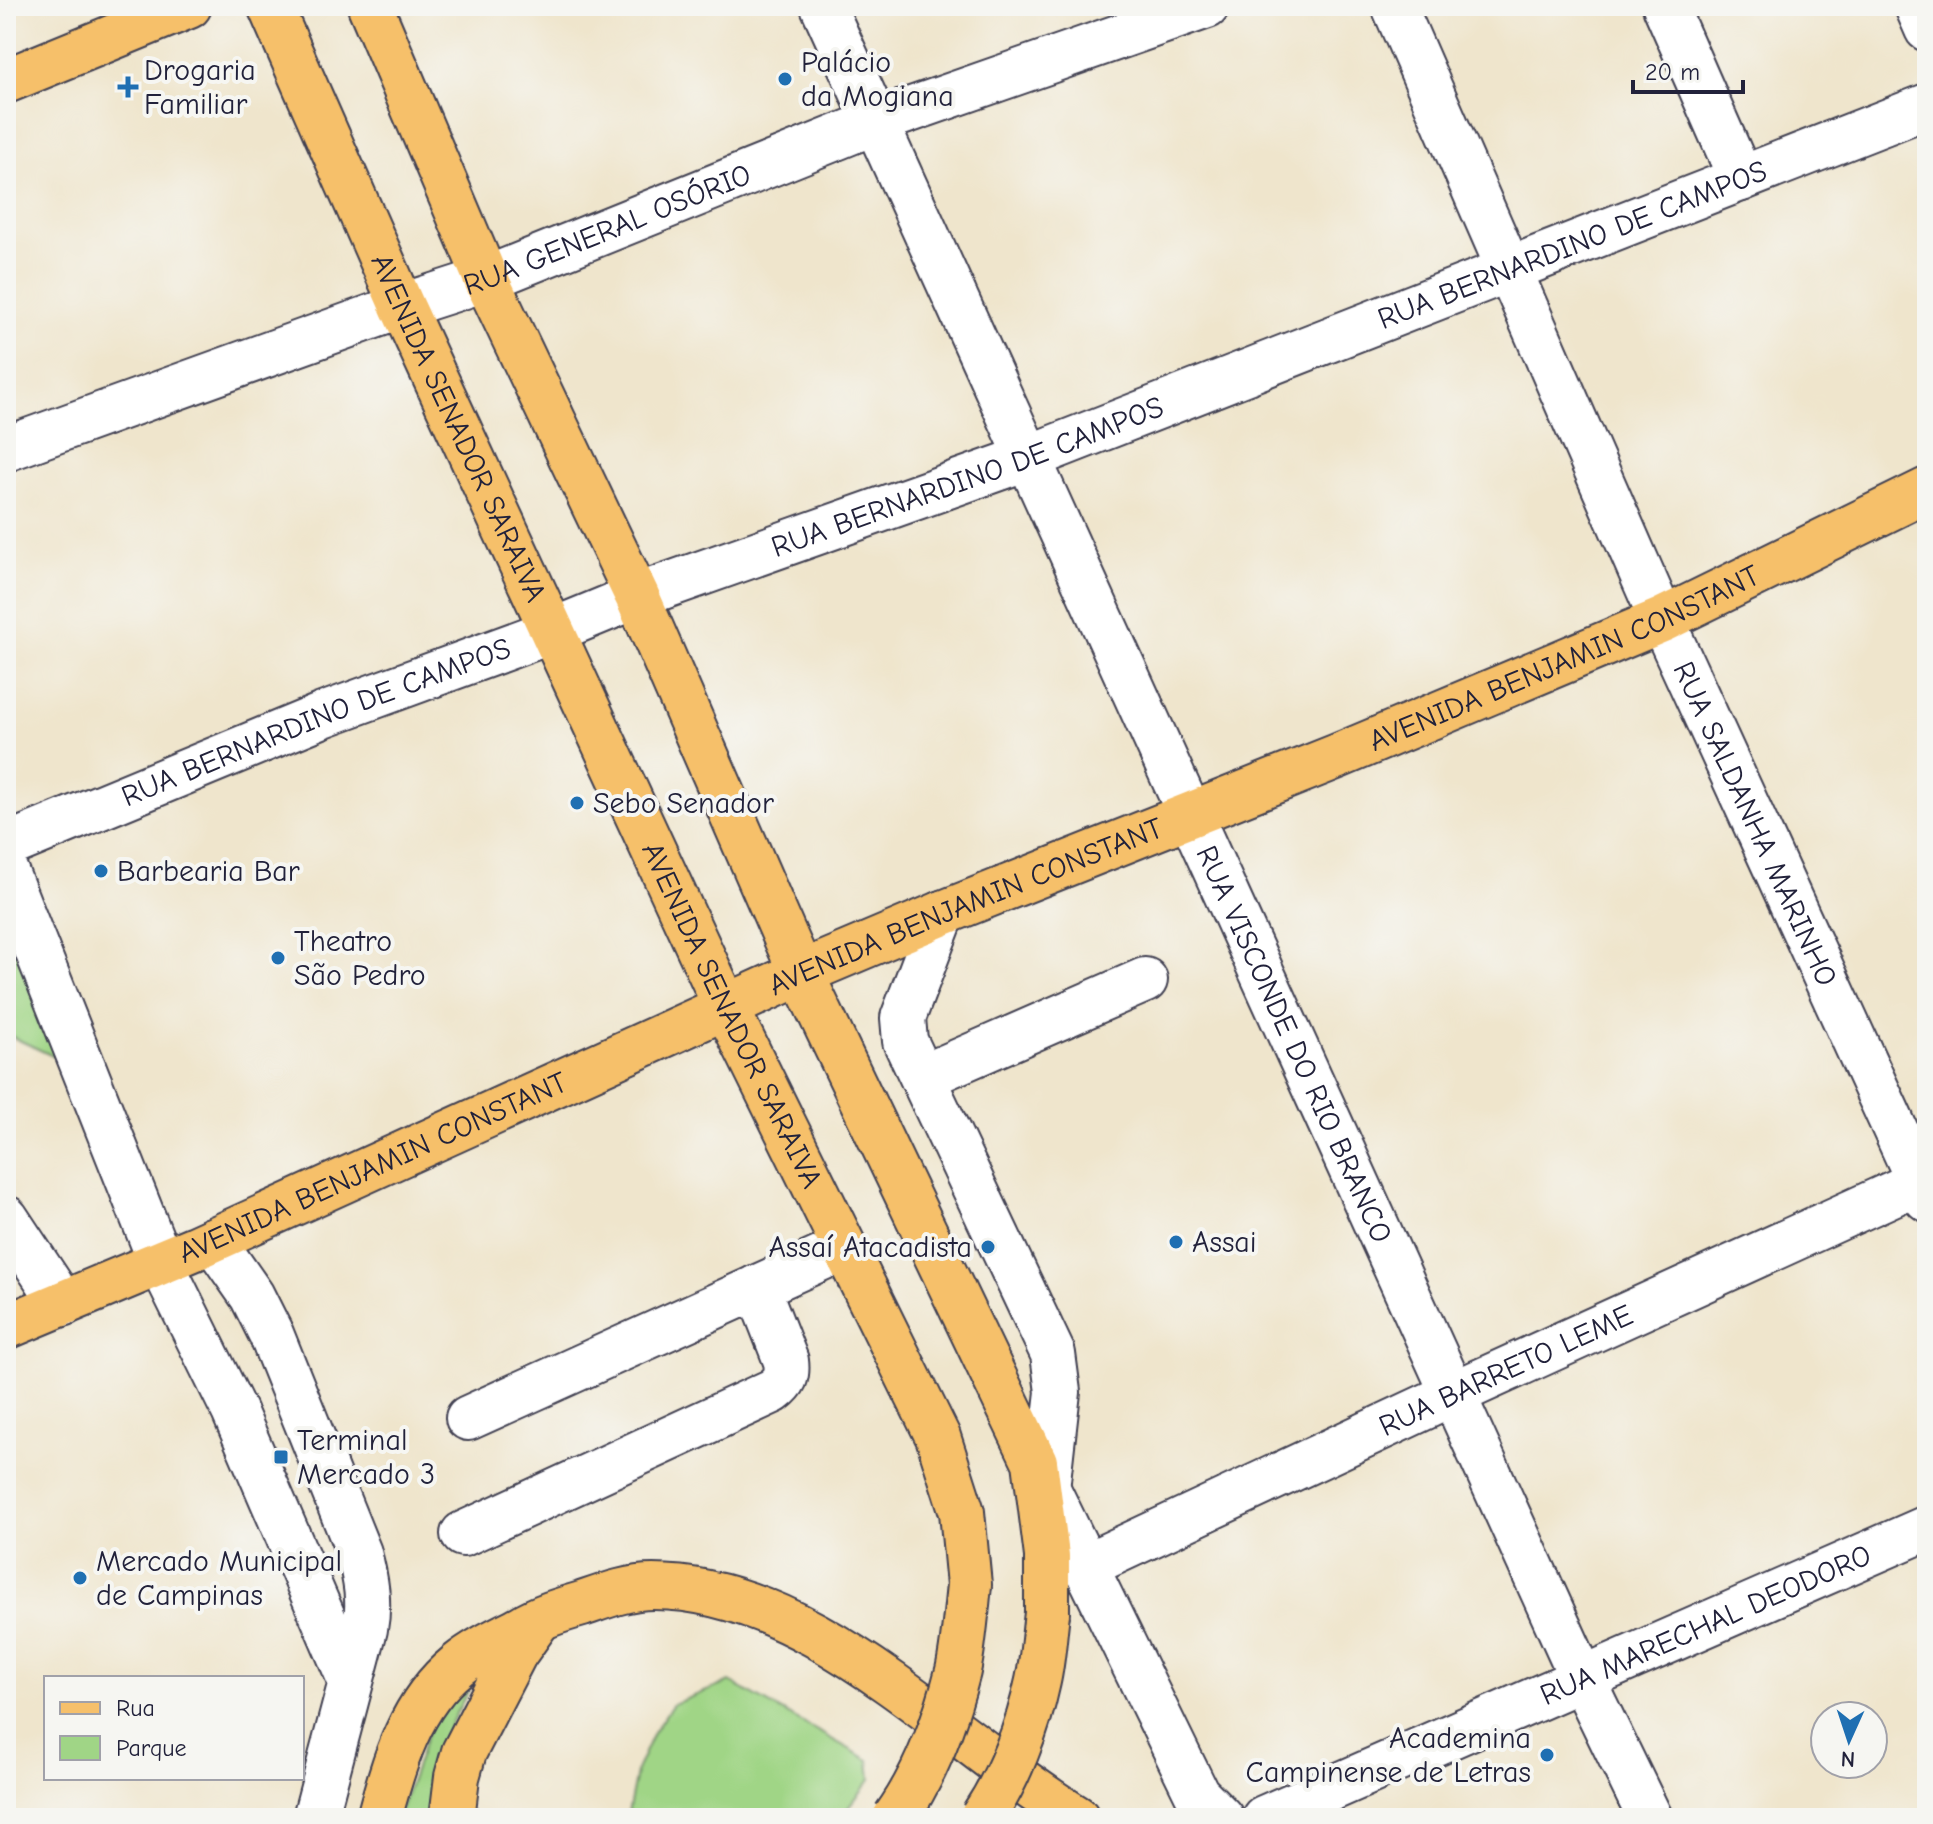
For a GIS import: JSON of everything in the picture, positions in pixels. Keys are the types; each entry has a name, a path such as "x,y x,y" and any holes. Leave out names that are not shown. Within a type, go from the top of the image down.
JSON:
{"main road":[{"path":"6,81 189,6"},
{"name":"AVENIDA SENADOR SARAIVA","path":"270,6 402,306 725,1005 938,1437 962,1512 969,1585 958,1669 934,1747 895,1818"},
{"path":"370,6 486,279 637,596 801,973 1041,1475 1047,1556 1047,1613 1038,1680 1025,1729 992,1803 982,1818"},
{"name":"AVENIDA BENJAMIN CONSTANT","path":"6,1327 213,1240 725,1005 1662,620 1927,490"},
{"path":"379,1818 406,1731 429,1697 458,1665 540,1616 610,1594 651,1587 696,1591 761,1609 838,1647 1077,1818"},
{"path":"452,1818 457,1777 464,1752 515,1653 540,1616"}],"street":[{"name":"RUA VISCONDE DO RIO BRANCO","path":"823,6 1582,1678 1650,1818"},
{"name":"RUA GENERAL OSÓRIO","path":"6,449 402,306 486,279 875,122 1207,6"},
{"name":"RUA SALDANHA MARINHO","path":"1394,6 1662,620 1924,1187"},
{"path":"1665,6 1741,179"},
{"path":"1917,6 1927,29"},
{"name":"RUA BERNARDINO DE CAMPOS","path":"6,846 323,715 552,631 637,596 1027,458 1927,106"},
{"path":"6,872 161,1263 234,1411 350,1680"},
{"path":"943,913 903,1018 905,1041 1053,1354 1058,1392 1041,1475 1197,1794 1221,1818"},
{"path":"923,1077 1145,980"},
{"name":"RUA BARRETO LEME","path":"1085,1566 1453,1394 1924,1187"},
{"path":"6,1218 63,1304"},
{"path":"213,1240 252,1296 271,1334 359,1553 369,1606 315,1818"},
{"path":"468,1418 844,1248"},
{"path":"463,1534 783,1384 788,1374 786,1361 757,1287"},
{"name":"RUA MARECHAL DEODORO","path":"1264,1818 1927,1528"}],"green space":[{"path":"6,920 57,1058 6,1034"},
{"path":"479,1670 439,1746 438,1818 398,1818 432,1719"},
{"path":"730,1682 869,1760 871,1779 840,1818 627,1818 637,1768 653,1733 673,1704"}],"place":[{"name":"Palácio da Mogiana","path":"785,79"},
{"name":"Drogaria Familiar","path":"128,87"},
{"name":"Sebo Senador","path":"577,803"},
{"name":"Barbearia Bar","path":"101,871"},
{"name":"Theatro São Pedro","path":"278,958"},
{"name":"Assai","path":"1176,1242"},
{"name":"Assaí Atacadista","path":"988,1247"},
{"name":"Terminal Mercado 3","path":"281,1457"},
{"name":"Mercado Municipal de Campinas","path":"80,1578"},
{"name":"Academina Campinense de Letras","path":"1547,1755"}]}
